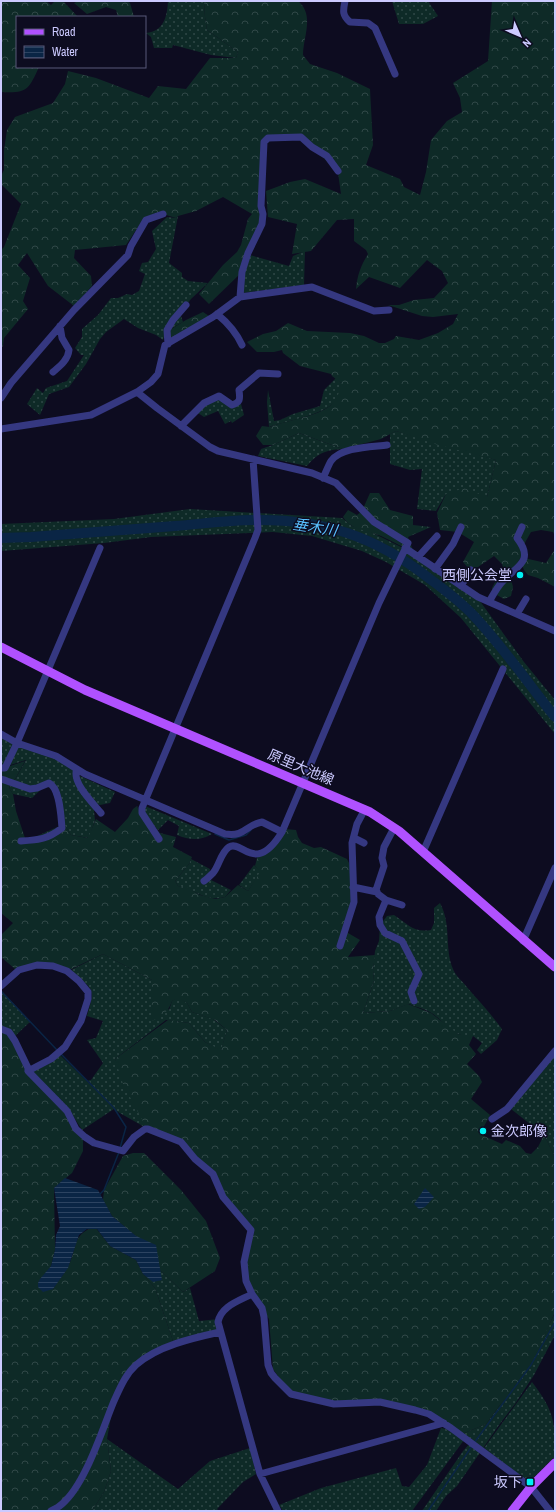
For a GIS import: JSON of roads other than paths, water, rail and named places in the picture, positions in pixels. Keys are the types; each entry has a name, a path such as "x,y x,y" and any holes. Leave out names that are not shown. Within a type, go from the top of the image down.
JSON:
{"main road":[{"name":"原里大池線","path":"1,648 85,690 365,809 386,821 523,941 555,967"},
{"path":"512,1511 532,1487 555,1464"}],"street":[{"path":"345,1 343,12 344,17 350,22 368,23 375,28 395,74"},
{"path":"240,297 242,272 248,253 262,224 263,214 261,206 264,142 268,138 301,137 312,147 327,156 338,171"},
{"path":"1,398 11,383 74,310 128,255 130,246 146,220 162,214"},
{"path":"1,429 92,415 137,392 151,382 158,374 165,345 217,314 240,297 312,287 374,311 389,310"},
{"path":"168,344 167,330 173,320 186,305"},
{"path":"217,314 227,322 239,338 242,345"},
{"path":"53,372 64,362 68,356 69,350 62,338 60,326"},
{"path":"182,426 204,403 219,396 232,405 239,402 239,390 259,373 278,374"},
{"path":"137,392 218,451 312,473 336,483 374,522 408,543 376,610 282,832 270,848 258,854 251,854 235,846 230,846 226,849 213,872 204,881"},
{"path":"323,478 330,462 342,452 359,448 387,445"},
{"path":"159,839 142,813 144,799 258,530 253,459"},
{"path":"489,602 502,582 522,565 524,558 523,546 517,538 522,527"},
{"path":"435,569 453,544 461,528"},
{"path":"418,557 437,536"},
{"path":"1,768 5,768 17,742 100,548"},
{"path":"405,548 478,597 555,631"},
{"path":"461,586 471,570"},
{"path":"517,614 526,599"},
{"path":"423,852 502,669"},
{"path":"1,734 17,742 56,756 77,769 225,834 238,834 244,832 253,825 262,822 282,832"},
{"path":"77,769 76,778 79,785 101,814"},
{"path":"1,779 30,790 49,783 52,784 56,790 61,811 62,828 55,834 41,840 22,841"},
{"path":"340,946 354,902 352,843 357,824 365,809"},
{"path":"377,892 376,890 384,866 382,858 384,847 394,828"},
{"path":"354,838 364,843"},
{"path":"523,941 555,868"},
{"path":"354,887 377,892 386,900 402,905"},
{"path":"386,900 379,917 380,925 385,933 402,941 419,974 411,992 414,1001"},
{"path":"1,986 19,970 37,965 53,966 67,971 79,981 88,992 88,999 81,1021 65,1047 51,1060 28,1072"},
{"path":"1,1029 9,1032 15,1041 28,1068 28,1072 67,1112 76,1129 85,1137 94,1143 123,1151 134,1137 145,1128 181,1142 195,1159 212,1174 223,1197 251,1230 244,1262 246,1281 252,1294 262,1308 268,1365 271,1374 291,1394 334,1404 380,1402 429,1414 444,1423 532,1487 550,1511"},
{"path":"492,1119 507,1109 555,1051"},
{"path":"252,1294 223,1310 220,1314 218,1322 260,1474 278,1511"},
{"path":"51,1511 62,1504 74,1490 88,1464 124,1378 136,1365 154,1352 192,1338 220,1332"},
{"path":"260,1474 444,1423"}],"water":[{"path":"65,1178 98,1190 112,1216 136,1236 156,1245 162,1280 153,1282 143,1274 136,1260 110,1246 97,1229 87,1229 79,1235 68,1268 53,1289 43,1292 38,1287 40,1279 51,1266 55,1250 56,1235 60,1226 54,1188"},
{"path":"425,1188 434,1197 425,1207 419,1209 414,1204"}],"waterway":[{"name":"垂木川","path":"1,538 254,520 279,520 303,523 347,533 368,541 409,564 458,601 474,616 495,640 555,717"},
{"path":"215,834 229,840 246,835 251,830"},
{"path":"1,991 57,1050"},
{"path":"61,1054 114,1108 126,1127 120,1148"},
{"path":"99,1195 104,1190 119,1152"},
{"path":"474,1443 531,1365 555,1322"},
{"path":"428,1511 472,1446"}],"place":[{"name":"西側公会堂","path":"520,575"},
{"name":"金次郎像","path":"483,1131"},
{"name":"坂下","path":"530,1482"}]}
